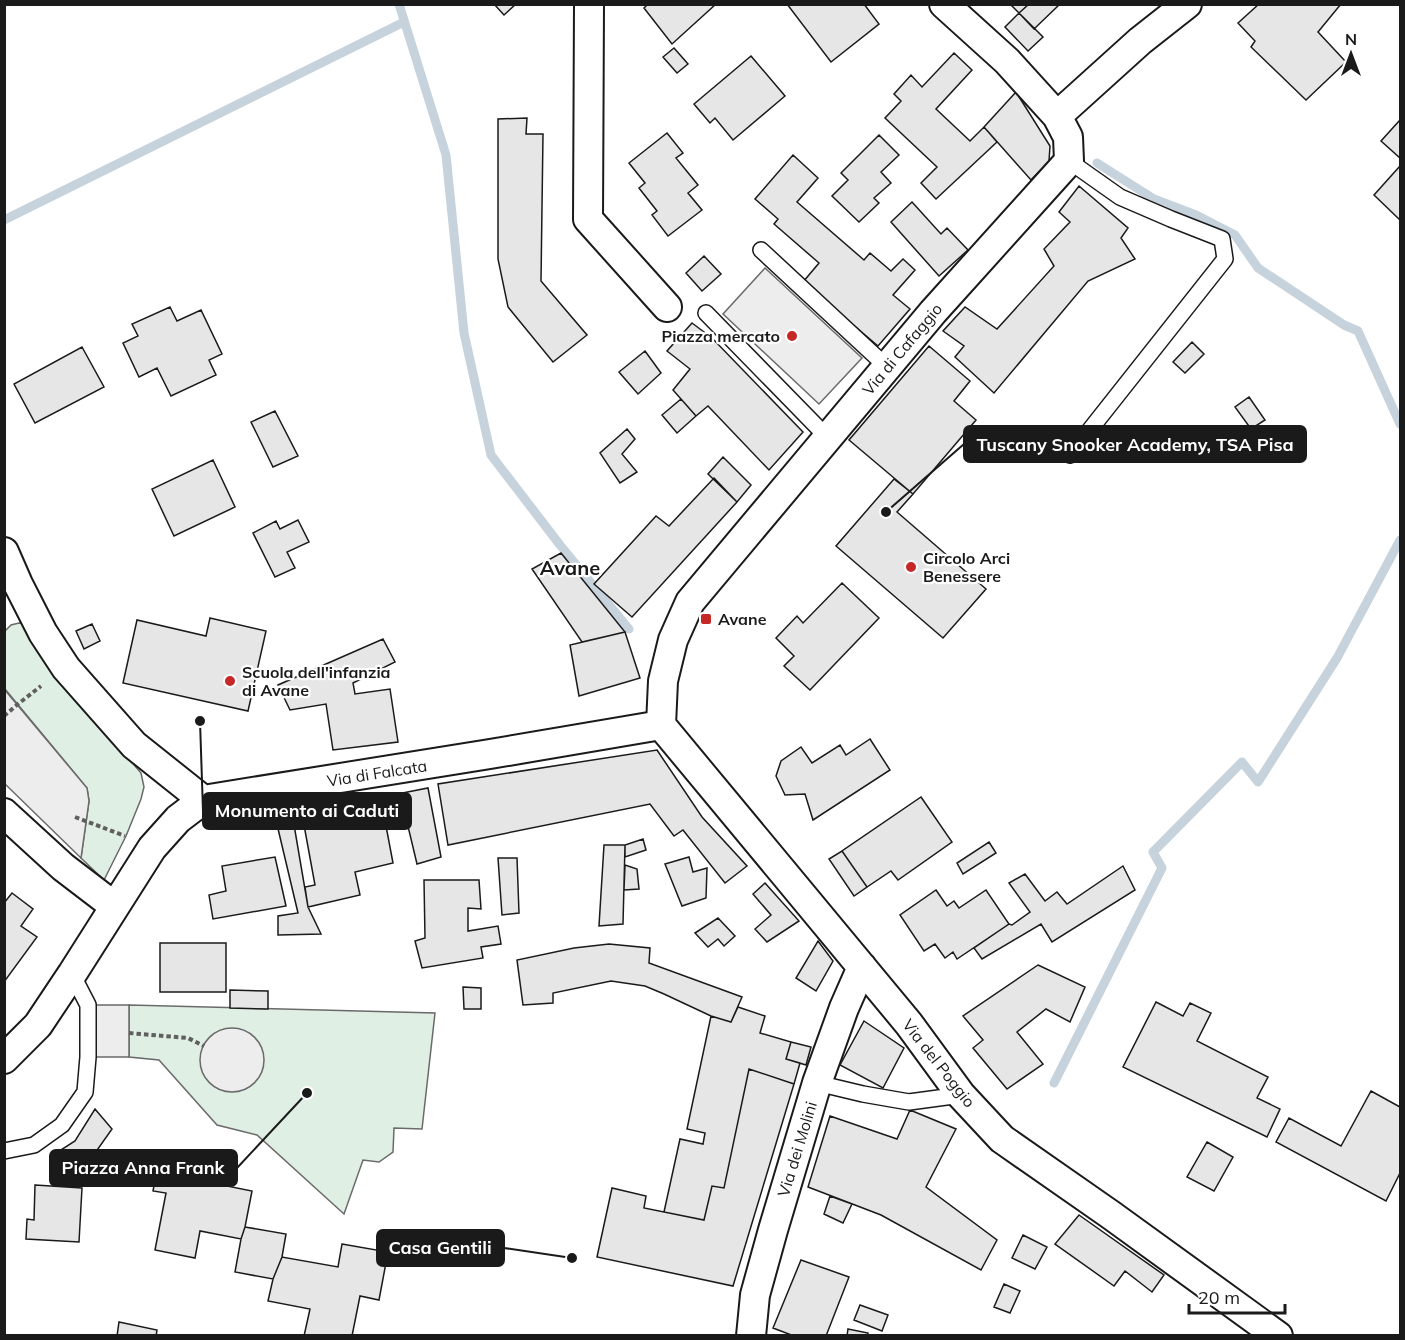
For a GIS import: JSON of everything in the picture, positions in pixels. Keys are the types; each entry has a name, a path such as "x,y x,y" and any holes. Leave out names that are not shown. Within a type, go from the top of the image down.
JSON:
{"street":[{"path":"589,4 588,219 667,307"},
{"path":"944,4 1007,60 1057,116 1068,137 1069,161"},
{"path":"1057,116 1140,41 1186,4"},
{"name":"Via di Cafaggio","path":"661,725 663,681 673,640 690,602 933,312 1069,161"},
{"path":"4,552 14,598 43,633 66,668 134,745 203,801"},
{"name":"Via di Falcata","path":"4,1059 38,1025 152,848 178,819 203,801 661,725"},
{"name":"Via del Poggio","path":"661,725 862,966 909,1024 961,1095 1002,1139 1278,1335"},
{"path":"4,813 63,867 114,906"},
{"name":"Via dei Molini","path":"751,1335 755,1295 817,1083 862,966"}],"lane":[{"path":"1069,161 1120,197 1222,239 1225,260 1070,455"},
{"path":"762,250 887,367"},
{"path":"706,313 828,438"},
{"path":"4,1151 34,1145 62,1125 85,1092 88,1005 72,974"},
{"path":"817,1083 909,1102 961,1095"}],"path":[{"path":"4,716 66,668"},
{"path":"75,818 152,848"},
{"path":"129,1033 188,1038 204,1046"}],"green space":[{"path":"27,624 57,675 141,773 144,787 141,799 104,880 81,858 89,801 87,788 5,689 5,631 11,625"},
{"path":"129,1005 435,1013 422,1129 394,1128 393,1152 379,1162 363,1160 344,1214 257,1135 217,1125 159,1060 129,1057"}],"shaded area":[{"name":"Piazza mercato","path":"765,268 862,358 819,404 723,314"},
{"path":"4,689 87,788 89,801 81,858 5,784"},
{"path":"88,1005 129,1005 129,1057 88,1057"},
{"path":"232,1028 255,1037 264,1060 255,1083 232,1092 209,1083 200,1060 209,1037"}],"building":[{"path":"494,4 516,4 504,15"},
{"path":"648,4 716,4 672,44 644,8"},
{"path":"787,4 864,4 879,24 831,62"},
{"path":"1010,4 1029,4 1019,13"},
{"path":"1029,4 1060,4 1034,29 1019,13"},
{"path":"1259,4 1341,4 1318,32 1346,62 1306,100 1251,47 1255,41 1238,23"},
{"path":"1019,13 1043,37 1028,51 1005,27"},
{"path":"674,48 688,64 677,73 663,57"},
{"path":"954,53 972,70 936,109 970,141 984,127 997,142 936,199 921,183 937,167 885,118 901,101 894,94 911,75 922,87"},
{"path":"751,56 785,96 733,140 715,118 710,123 694,104"},
{"path":"1016,92 1050,146 1049,161 1031,180 984,127"},
{"path":"527,118 526,134 543,134 541,281 587,335 553,362 508,307 498,259 498,119"},
{"path":"1400,120 1400,158 1381,141"},
{"path":"667,133 683,153 676,158 698,185 688,193 702,210 668,236 652,215 657,211 639,188 645,183 629,163"},
{"path":"879,135 899,155 881,172 891,183 874,198 879,203 859,222 832,196 848,180 841,173"},
{"path":"793,155 818,178 797,202 864,260 870,253 891,271 903,259 915,270 893,295 910,309 878,346 803,282 819,263 774,224 778,219 755,199"},
{"path":"1400,166 1400,220 1374,195"},
{"path":"1079,186 1128,228 1121,238 1135,259 1088,281 994,393 955,357 964,346 943,331 965,307 997,329 1054,266 1044,249 1070,222 1059,212"},
{"path":"912,202 941,234 947,228 968,250 939,276 891,222"},
{"path":"704,256 721,274 702,291 686,273"},
{"path":"170,307 177,321 201,310 222,354 209,360 216,375 171,396 157,368 139,377 123,343 138,336 132,324"},
{"path":"692,323 712,338 803,432 769,470 708,406 696,416 673,390 690,369 667,351"},
{"path":"1192,342 1204,354 1185,373 1173,362"},
{"path":"929,346 970,381 954,401 976,420 913,494 849,440"},
{"path":"82,347 104,387 35,423 14,384"},
{"path":"645,351 661,373 638,394 619,372"},
{"path":"1249,397 1265,420 1251,429 1235,407"},
{"path":"681,399 696,416 677,433 662,415"},
{"path":"275,411 298,456 273,467 251,422"},
{"path":"627,429 635,439 622,454 637,472 620,483 600,453"},
{"path":"723,457 751,485 737,502 708,474"},
{"path":"213,460 235,507 174,536 152,489"},
{"path":"714,478 737,502 632,617 594,584 656,516 669,526"},
{"name":"Circolo Arci Benessere","path":"894,479 913,494 897,512 986,589 943,638 836,546"},
{"path":"298,520 309,542 287,552 295,568 275,577 253,533 276,521 280,529"},
{"path":"561,553 625,632 582,642 532,569"},
{"path":"842,583 879,618 810,690 784,666 794,656 776,638 797,616 803,623"},
{"path":"210,618 266,631 248,711 123,683 137,620 206,636"},
{"path":"92,624 100,641 84,649 76,631"},
{"path":"625,632 640,678 579,696 570,645"},
{"path":"383,639 395,662 353,683 355,694 390,689 398,742 333,750 326,704 290,710 278,685"},
{"path":"870,739 890,770 813,820 805,794 785,795 776,776 781,761 801,747 812,763 840,745 846,755"},
{"path":"657,750 702,817 747,866 725,883 683,830 674,836 650,804 448,845 438,784"},
{"path":"428,788 441,857 417,864 407,822 392,824 387,796"},
{"path":"921,797 952,842 898,880 891,871 867,887 842,851"},
{"path":"383,810 393,863 355,872 360,895 308,907 305,887 315,885 304,825"},
{"path":"292,813 308,907 321,934 278,935 278,916 298,913 275,816"},
{"path":"643,839 646,850 625,857 625,845"},
{"path":"989,842 996,853 963,874 957,863"},
{"path":"604,845 625,845 623,924 599,926"},
{"path":"842,851 867,887 854,896 829,859"},
{"path":"275,857 286,906 213,919 209,895 226,891 222,866"},
{"path":"689,857 693,872 707,868 706,898 682,906 665,864"},
{"path":"498,858 517,858 519,913 502,915"},
{"path":"625,865 637,869 639,889 624,890"},
{"path":"1123,866 1135,890 1052,942 1041,924 982,959 974,948 1030,912 1009,883 1025,874 1045,901 1057,892 1067,904"},
{"path":"424,880 479,880 481,909 468,908 468,931 498,926 501,944 481,947 483,958 422,968 415,941 425,938"},
{"path":"765,883 799,921 767,942 755,929 771,915 753,894"},
{"path":"936,890 947,906 954,901 959,908 986,890 1009,924 957,959 953,952 945,958 935,944 924,951 900,915"},
{"path":"12,893 33,909 21,926 37,937 4,982 4,903"},
{"path":"718,918 735,936 724,946 718,939 708,947 695,933"},
{"path":"818,941 833,961 816,991 796,978"},
{"path":"160,943 226,943 226,992 160,992"},
{"path":"609,944 650,948 649,963 742,997 731,1022 711,1016 645,986 611,981 553,993 553,1003 523,1005 517,960 574,948"},
{"path":"1038,965 1085,987 1070,1022 1046,1009 1017,1032 1043,1064 1007,1089 973,1048 983,1040 963,1016"},
{"path":"463,987 481,988 481,1009 464,1009"},
{"path":"230,990 268,991 268,1009 230,1008"},
{"path":"1156,1002 1183,1016 1190,1003 1211,1013 1197,1041 1268,1077 1257,1098 1280,1109 1267,1137 1123,1067"},
{"path":"738,1007 765,1016 760,1033 791,1042 786,1059 800,1063 794,1084 749,1069 724,1188 712,1186 704,1220 664,1212 680,1139 703,1144 705,1133 687,1129 711,1016 731,1022"},
{"path":"864,1021 904,1048 883,1088 840,1065"},
{"path":"791,1042 811,1047 806,1065 786,1059"},
{"path":"749,1069 794,1084 733,1286 597,1257 612,1188 646,1196 644,1208 704,1220 712,1186 724,1188"},
{"path":"1371,1091 1400,1107 1400,1173 1386,1201 1276,1142 1289,1118 1341,1146"},
{"path":"95,1109 112,1129 88,1163 83,1155 61,1169 53,1155 75,1141"},
{"path":"910,1110 956,1129 926,1187 997,1240 981,1270 881,1215 808,1187 830,1116 897,1139"},
{"path":"1207,1142 1233,1157 1214,1191 1187,1177"},
{"path":"160,1154 200,1161 197,1180 252,1191 241,1239 200,1231 195,1258 155,1250 166,1193 153,1191"},
{"path":"35,1185 82,1188 79,1242 26,1239 27,1219 34,1220"},
{"path":"830,1196 852,1204 843,1223 824,1214"},
{"path":"1079,1215 1164,1275 1152,1292 1125,1271 1114,1286 1055,1244"},
{"path":"245,1227 286,1234 282,1257 273,1279 235,1272"},
{"path":"1023,1235 1047,1247 1035,1269 1012,1258"},
{"path":"342,1244 388,1252 379,1300 360,1296 352,1336 304,1336 310,1309 268,1301 273,1279 282,1257 338,1267"},
{"path":"801,1260 849,1277 826,1336 794,1336 773,1328"},
{"path":"1004,1284 1020,1291 1010,1313 994,1307"},
{"path":"860,1305 888,1315 882,1331 854,1320"},
{"path":"119,1322 157,1330 156,1336 117,1336"},
{"path":"848,1329 868,1333 867,1336 847,1336"}],"waterway":[{"path":"399,4 446,155 464,333 491,455 560,545 629,629"},
{"path":"4,220 404,22"},
{"path":"1097,163 1154,199 1196,215 1235,235 1258,268 1344,325 1358,331 1400,424"},
{"path":"1054,1083 1162,868 1153,852 1242,762 1258,782 1337,658 1400,540"}],"place":[{"name":"Piazza mercato","path":"792,336"},
{"name":"Tuscany Snooker Academy, TSA Pisa","path":"886,512"},
{"name":"Circolo Arci Benessere","path":"911,567"},
{"name":"Avane","path":"706,619"},
{"name":"Scuola dell'infanzia di Avane","path":"230,681"},
{"name":"Monumento ai Caduti","path":"200,721"},
{"name":"Piazza Anna Frank","path":"307,1093"},
{"name":"Casa Gentili","path":"572,1258"}],"district":[{"name":"Avane","path":"570,568"}]}
